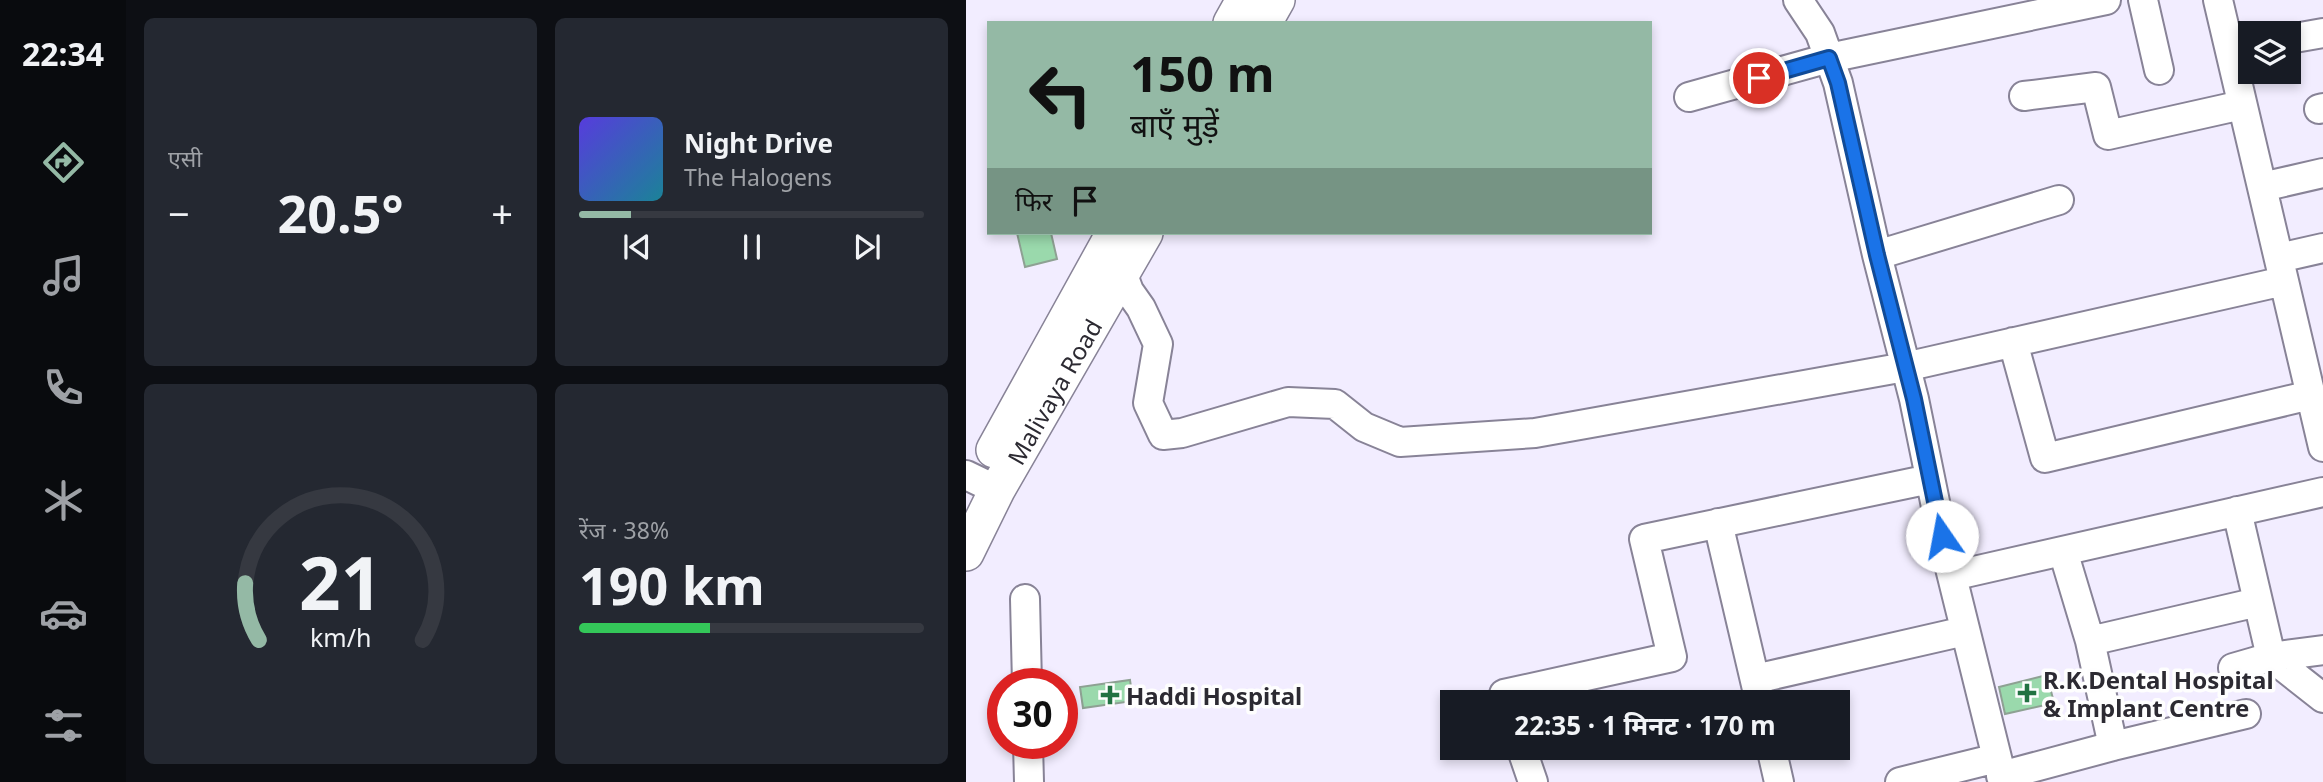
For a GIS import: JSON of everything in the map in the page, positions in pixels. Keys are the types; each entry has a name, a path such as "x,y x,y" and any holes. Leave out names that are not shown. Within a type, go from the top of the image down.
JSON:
{"main road":[{"path":"1232,21 1244,0"},
{"path":"1265,21 1277,0"},
{"path":"977,486 1113,235"},
{"name":"Malivaya Road","path":"966,553 977,486 1123,275 1144,235"}],"street":[{"path":"1798,0 1820,33 1838,83 2000,772"},
{"path":"1689,97 1829,58 2106,0"},
{"path":"2143,0 2159,70"},
{"path":"2218,0 2238,45"},
{"path":"2301,37 2323,33"},
{"path":"2241,84 2242,105 2323,447"},
{"path":"2024,96 2096,87 2108,135 2242,105"},
{"path":"2262,187 2323,173"},
{"path":"1877,255 2059,200"},
{"path":"1123,275 1158,344 1148,403 1163,435 1182,433 1289,402 1335,404 1364,427 1400,442 1535,433 1905,367 2013,342 2281,270 2323,248"},
{"path":"2013,342 2045,457 2311,395"},
{"path":"1522,690 1672,657 1644,539 1930,479"},
{"path":"1952,576 2323,492"},
{"path":"2237,511 2271,657 2323,698"},
{"path":"1718,523 1758,690"},
{"path":"2063,551 2090,640 2113,746"},
{"path":"1025,599 1027,668"},
{"path":"2090,640 2258,602"},
{"path":"1761,690 1965,631"},
{"path":"2234,668 2271,657 2323,650"},
{"path":"1900,782 2000,772 2246,714"},
{"path":"1028,759 1028,782"},
{"path":"1525,760 1533,782"},
{"path":"1774,760 1779,782"}],"building":[{"path":"1017,235 1051,235 1057,259 1025,267"},
{"path":"2047,675 2054,703 2005,714 1999,687"},
{"path":"1130,680 1133,701 1083,708 1080,687"}],"place":[{"name":"R.K.Dental Hospital & Implant Centre","path":"2027,693"},
{"name":"Haddi Hospital","path":"1110,695"}],"route":[{"path":"1759,78 1829,58 1838,83 1877,255 1914,399 1942,536"}]}
